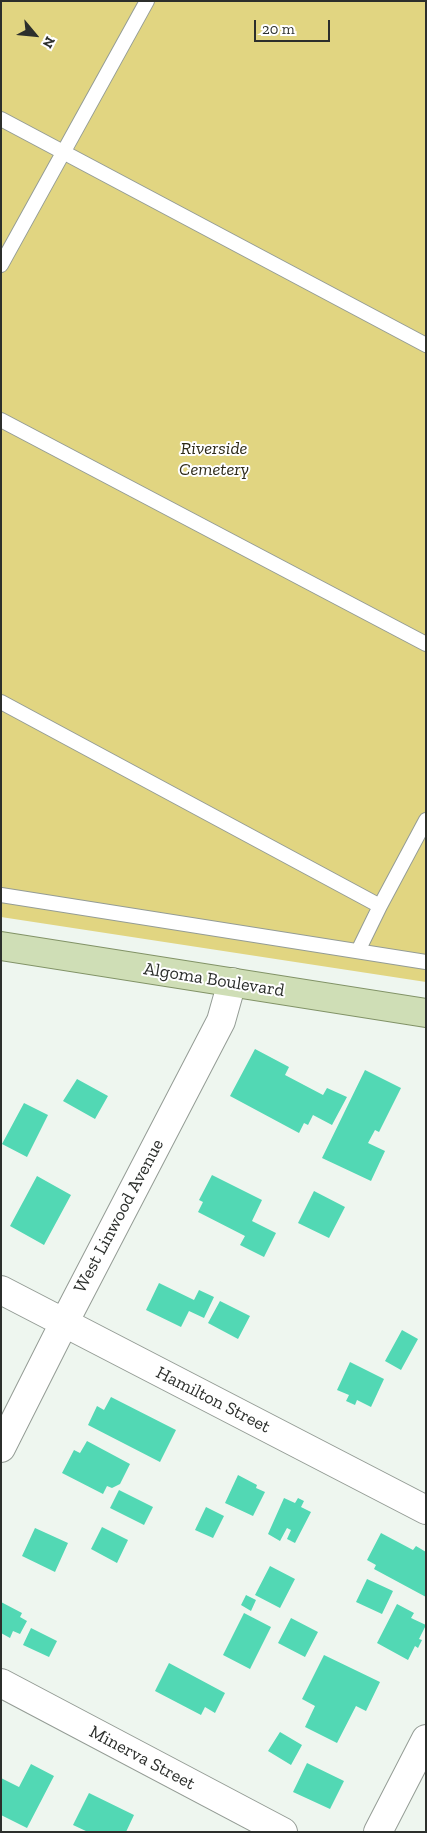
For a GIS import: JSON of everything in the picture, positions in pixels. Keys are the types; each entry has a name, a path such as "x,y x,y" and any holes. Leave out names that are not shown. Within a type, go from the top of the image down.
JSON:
{"main road":[{"name":"Algoma Boulevard","path":"1,946 426,1013"}],"street":[{"name":"West Linwood Avenue","path":"1,1448 221,1021 232,982"},
{"name":"Hamilton Street","path":"1,1290 426,1510"},
{"name":"Minerva Street","path":"1,1683 283,1832"},
{"path":"378,1832 426,1739"}],"lane":[{"path":"1,265 147,1"},
{"path":"1,119 426,345"},
{"path":"1,420 426,644"},
{"path":"1,702 380,906"},
{"path":"358,951 426,820"},
{"path":"1,895 426,962"}],"green space":[{"name":"Riverside Cemetery","path":"1,1 426,1 426,982 1,917"}],"building":[{"path":"255,1049 289,1067 285,1075 323,1095 327,1088 347,1097 332,1125 313,1115 308,1125 304,1123 299,1133 230,1096"},
{"path":"365,1070 401,1088 379,1132 375,1130 368,1143 385,1151 371,1181 322,1158"},
{"path":"77,1079 108,1096 95,1119 63,1101"},
{"path":"24,1103 48,1115 27,1157 2,1144"},
{"path":"212,1175 262,1200 252,1221 276,1233 264,1257 240,1245 245,1236 198,1212 203,1202 199,1200"},
{"path":"37,1176 71,1195 44,1245 10,1226"},
{"path":"314,1191 345,1207 329,1238 298,1223"},
{"path":"159,1283 194,1300 199,1290 214,1297 204,1318 189,1311 181,1327 146,1310"},
{"path":"220,1301 250,1316 238,1339 208,1323"},
{"path":"402,1330 418,1339 401,1370 385,1361"},
{"path":"350,1362 384,1379 371,1407 357,1400 355,1405 346,1401 349,1395 337,1390"},
{"path":"111,1397 176,1430 160,1462 88,1425 97,1406 104,1410"},
{"path":"87,1441 130,1464 120,1484 112,1488 107,1486 103,1494 62,1473 74,1450 80,1453"},
{"path":"238,1475 257,1485 256,1488 265,1492 253,1516 225,1503"},
{"path":"119,1490 153,1507 144,1525 110,1508"},
{"path":"284,1498 295,1503 298,1498 304,1501 301,1507 311,1512 295,1543 287,1539 291,1530 287,1528 280,1541 268,1534"},
{"path":"206,1507 224,1516 213,1538 195,1530"},
{"path":"102,1527 128,1540 117,1563 91,1549"},
{"path":"35,1528 68,1543 55,1572 22,1556"},
{"path":"381,1533 413,1550 416,1546 426,1552 426,1597 374,1569 376,1565 367,1560"},
{"path":"270,1566 295,1579 280,1608 255,1595"},
{"path":"367,1579 393,1591 382,1614 356,1602"},
{"path":"246,1595 256,1600 251,1611 241,1605"},
{"path":"1,1602 22,1613 20,1617 27,1621 20,1634 13,1631 10,1638 1,1633"},
{"path":"397,1604 414,1613 411,1618 426,1625 419,1639 422,1640 418,1648 415,1646 408,1660 377,1643"},
{"path":"244,1613 271,1627 250,1669 223,1655"},
{"path":"291,1618 318,1632 305,1657 278,1643"},
{"path":"31,1628 57,1641 49,1657 23,1645"},
{"path":"324,1655 380,1682 366,1711 356,1706 337,1743 305,1727 315,1706 302,1699"},
{"path":"169,1663 225,1693 215,1713 205,1707 201,1715 155,1691"},
{"path":"280,1732 302,1745 291,1765 268,1751"},
{"path":"307,1763 344,1781 330,1809 293,1792"},
{"path":"31,1764 54,1776 27,1828 1,1815 1,1778 19,1787"},
{"path":"89,1793 134,1815 126,1832 88,1832 73,1825"}]}
